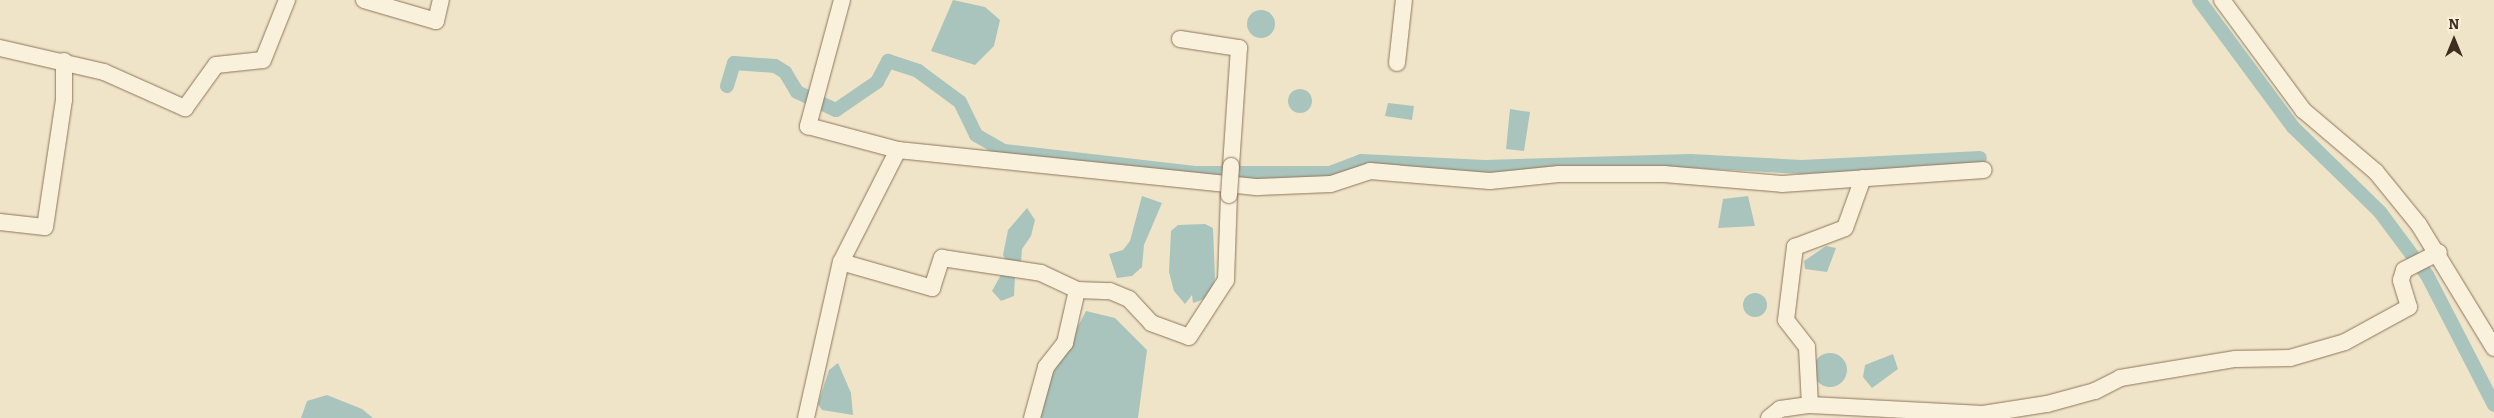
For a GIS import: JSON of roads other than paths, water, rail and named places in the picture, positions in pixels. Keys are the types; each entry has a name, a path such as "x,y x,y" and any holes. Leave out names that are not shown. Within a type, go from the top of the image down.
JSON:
{"street":[{"path":"0,48 64,61 104,72 185,108 216,65 264,60 287,0"},
{"path":"364,0 436,21 441,0"},
{"path":"842,0 808,126 898,150 1214,186 1332,184 1370,171 1490,181 1559,174 1664,174 1782,184 1984,170"},
{"path":"1397,63 1404,0"},
{"path":"2222,0 2303,110 2376,172 2436,254 2494,348"},
{"path":"841,262 932,288 942,258 1041,273 1077,290 1110,291 1129,299 1151,323 1189,337 1226,280 1229,195 1239,48 1180,39"},
{"path":"0,222 45,227 64,100 64,61"},
{"path":"806,418 841,262 898,150"},
{"path":"1810,405 1807,347 1786,320 1795,247 1844,228 1863,178"},
{"path":"1769,418 1780,409 1810,405 1982,414 2047,404 2095,391 2120,378 2235,359 2290,358 2345,342 2409,307 2401,280 2404,270 2436,254"},
{"path":"1032,418 1046,367 1065,343 1077,290"},
{"path":"2478,322 2494,322"}],"water":[{"path":"953,0 985,7 1000,20 994,46 975,65 931,51"},
{"path":"1261,10 1271,14 1275,24 1271,34 1261,38 1251,34 1247,24 1251,14"},
{"path":"1300,89 1305,90 1311,96 1311,106 1305,112 1300,113 1295,112 1289,106 1288,101 1289,96 1295,90"},
{"path":"1388,103 1414,106 1412,120 1385,116"},
{"path":"1510,109 1530,112 1524,151 1506,149"},
{"path":"1142,196 1162,203 1144,245 1142,267 1132,276 1117,278 1109,254 1123,250 1130,241"},
{"path":"1748,196 1755,226 1718,228 1723,199"},
{"path":"1027,208 1035,220 1031,236 1022,249 1021,262 1007,263 1003,255 1008,230"},
{"path":"1205,224 1213,228 1215,278 1210,297 1193,303 1192,295 1185,304 1174,291 1169,272 1171,231 1178,225"},
{"path":"1826,246 1836,248 1827,272 1805,269 1804,261"},
{"path":"1002,273 1015,276 1014,296 1001,301 992,291"},
{"path":"1755,293 1760,294 1766,300 1766,310 1760,316 1755,317 1750,316 1744,310 1743,305 1744,300 1750,294"},
{"path":"1086,311 1115,318 1147,350 1138,418 1038,418 1044,390"},
{"path":"1830,353 1837,354 1842,358 1846,363 1846,377 1842,382 1837,386 1830,387 1823,386 1818,382 1814,377 1813,370 1814,363 1818,358 1823,354"},
{"path":"1893,354 1898,369 1872,388 1863,377 1865,365"},
{"path":"838,363 851,393 853,415 822,410 818,404 829,370"},
{"path":"327,395 362,409 373,418 301,418 307,401"}],"waterway":[{"path":"2199,0 2293,127 2380,212 2427,275 2494,405"},
{"path":"727,86 734,63 775,66 785,72 797,92 836,110 877,82 888,61 918,71 960,102 976,135 1004,151 1195,173 1330,173 1361,161 1485,167 1691,161 1802,167 1980,158"}]}
